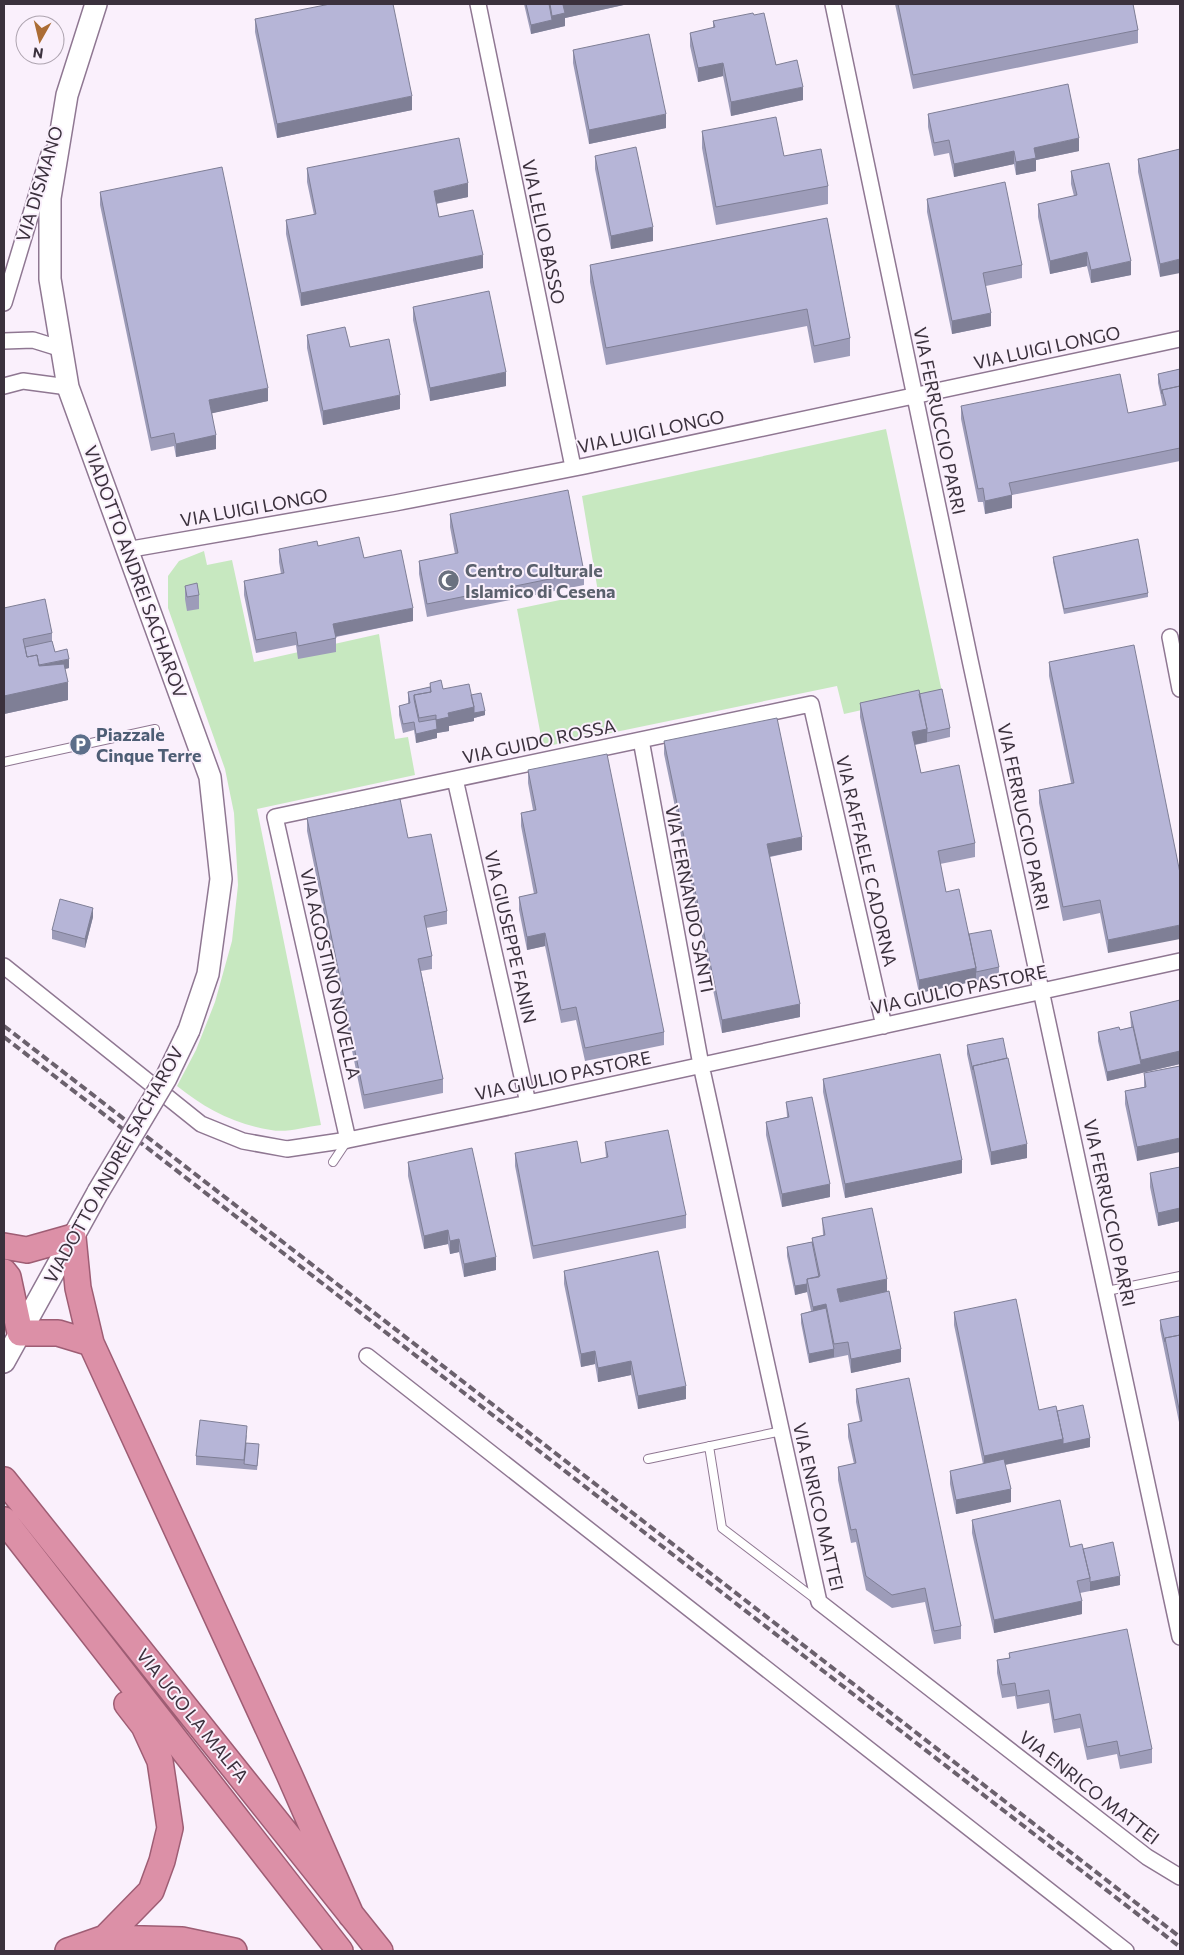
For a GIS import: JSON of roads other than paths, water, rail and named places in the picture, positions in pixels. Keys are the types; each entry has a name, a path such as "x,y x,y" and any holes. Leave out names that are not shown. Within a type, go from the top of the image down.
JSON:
{"highway":[{"path":"4,1246 27,1250 73,1237 78,1288 91,1343 289,1774 351,1916"},
{"path":"4,1272 8,1277 20,1333 58,1332 91,1343"},
{"name":"VIA UGO LA MALFA","path":"4,1480 380,1951"},
{"path":"9,1527 60,1613 144,1726 160,1761 170,1828 162,1862 151,1891 105,1938"},
{"name":"VIA UGO LA MALFA","path":"9,1527 340,1951"},
{"path":"68,1951 105,1938 182,1940 234,1951"}],"main road":[{"name":"VIA DISMANO","path":"68,387 50,279 50,198 67,95 96,4"},
{"name":"VIADOTTO ANDREI SACHAROV","path":"4,1362 98,1192 166,1078 189,1030 208,974 221,879 210,777 68,387"}],"street":[{"name":"VIA LELIO BASSO","path":"478,4 573,467"},
{"name":"VIA FERRUCCIO PARRI","path":"833,4 914,394 1180,1637"},
{"name":"VIA DISMANO","path":"4,303 67,95"},
{"name":"VIA LUIGI LONGO","path":"126,550 395,503 1180,339"},
{"path":"4,341 33,340 62,349"},
{"path":"4,386 24,381 68,387"},
{"path":"1170,637 1180,689"},
{"name":"VIA GUIDO ROSSA","path":"275,817 811,704"},
{"name":"VIA RAFFAELE CADORNA","path":"811,704 884,1026"},
{"name":"VIA FERNANDO SANTI","path":"641,740 701,1065"},
{"name":"VIA GIUSEPPE FANIN","path":"455,780 528,1104"},
{"name":"VIA AGOSTINO NOVELLA","path":"275,817 348,1140"},
{"name":"VIA GIULIO PASTORE","path":"4,966 202,1124 243,1141 287,1149 348,1140 528,1104 1180,961"},
{"name":"VIA ENRICO MATTEI","path":"701,1065 819,1602 1146,1857 1180,1877"},
{"path":"367,1356 1126,1951"}],"lane":[{"path":"4,762 155,729"},
{"path":"333,1162 348,1140"},
{"path":"1107,1291 1180,1276"},
{"path":"648,1459 782,1431"},
{"path":"709,1446 722,1528 819,1602"}],"railway":[{"path":"4,1026 1180,1937"},
{"path":"4,1037 1180,1947"}],"place":[{"name":"Centro Culturale Islamico di Cesena","path":"449,581"},
{"name":"Piazzale Cinque Terre","path":"80,745"}]}
